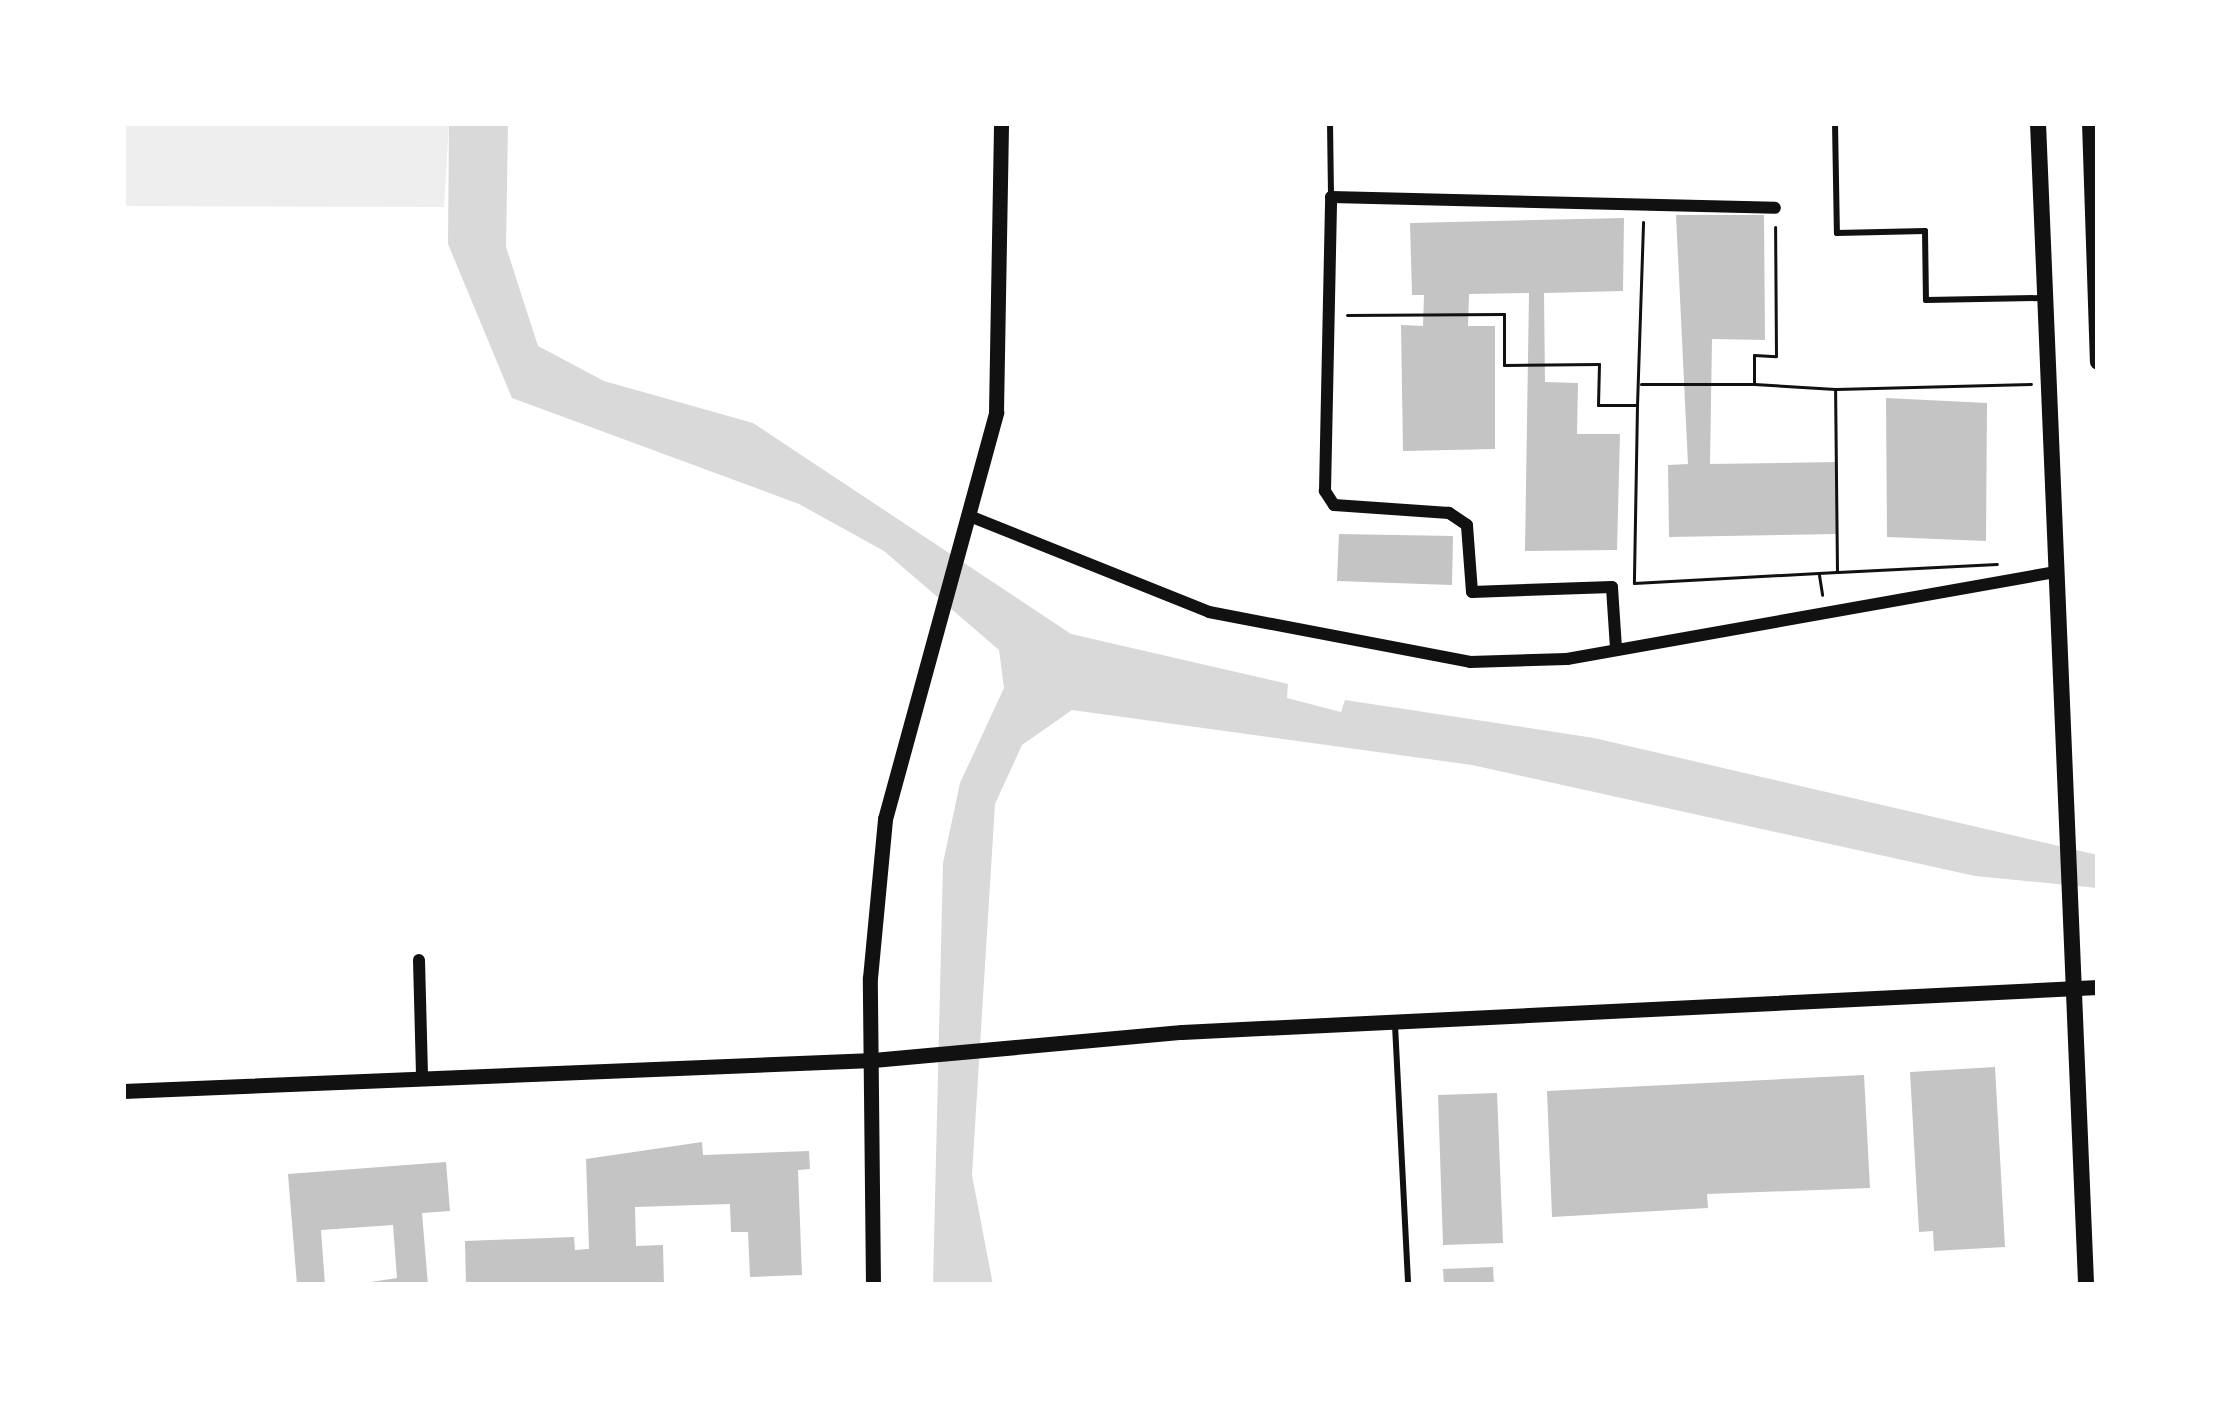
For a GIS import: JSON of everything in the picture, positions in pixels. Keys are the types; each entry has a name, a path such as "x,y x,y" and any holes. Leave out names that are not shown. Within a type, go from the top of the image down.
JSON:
{"main road":[{"path":"2038,123 2086,1285"},
{"path":"2090,123 2098,362"}],"street":[{"path":"873,1285 873,1060 885,819 972,517 996,412 1001,123"},
{"path":"1616,648 1612,587 1472,592 1467,526 1448,513 1334,505 1325,491 1331,197 1775,208"},
{"path":"972,517 1209,612 1367,649 1470,662 1616,648 2057,572"},
{"path":"419,960 422,1076"},
{"path":"123,1091 873,1060 1395,1022 2098,987"}],"lane":[{"path":"1330,123 1331,197"},
{"path":"1835,123 1837,233 1924,231 1926,300 2045,298"},
{"path":"1395,1022 1408,1285"}],"path":[{"path":"1643,208 1634,583 2002,564"},
{"path":"1754,384 1754,355 1776,356 1775,208"},
{"path":"1332,316 1504,314 1504,365 1599,364 1598,404 1637,405"},
{"path":"1637,383 1834,389 2049,383"},
{"path":"1834,389 1837,572"},
{"path":"1819,573 1823,610"}],"shaded area":[{"path":"123,123 449,123 444,207 123,206"},
{"path":"449,123 508,123 506,247 538,346 604,381 753,423 1071,634 1288,684 1287,698 1341,712 1345,700 1594,738 2098,855 2098,888 1975,876 1472,765 1072,710 1022,745 995,804 972,1175 993,1285 933,1285 943,863 960,783 1004,688 999,650 884,551 799,504 512,398 448,244"}],"building":[{"path":"1676,215 1764,215 1765,340 1712,339 1710,464 1837,462 1837,534 1669,537 1668,465 1688,464"},
{"path":"1624,218 1623,291 1544,293 1545,382 1578,383 1577,434 1620,434 1617,550 1525,551 1529,293 1469,294 1468,326 1495,326 1495,449 1403,451 1401,325 1423,326 1424,295 1412,295 1410,223"},
{"path":"1886,398 1987,403 1986,541 1887,537"},
{"path":"1339,534 1453,536 1452,585 1337,581"},
{"path":"1995,1067 2005,1247 1934,1251 1933,1231 1919,1232 1910,1072"},
{"path":"1864,1075 1870,1188 1707,1194 1708,1208 1552,1217 1547,1091"},
{"path":"1497,1093 1503,1243 1443,1245 1438,1095"},
{"path":"702,1142 703,1155 809,1151 810,1169 798,1170 802,1275 750,1277 748,1232 731,1232 730,1204 635,1207 636,1246 663,1245 664,1285 466,1285 465,1241 574,1237 575,1250 589,1249 586,1159"},
{"path":"446,1162 450,1211 422,1213 428,1285 351,1285 397,1278 393,1225 321,1230 325,1285 297,1285 288,1174"},
{"path":"1493,1267 1494,1285 1444,1285 1443,1269"}]}
